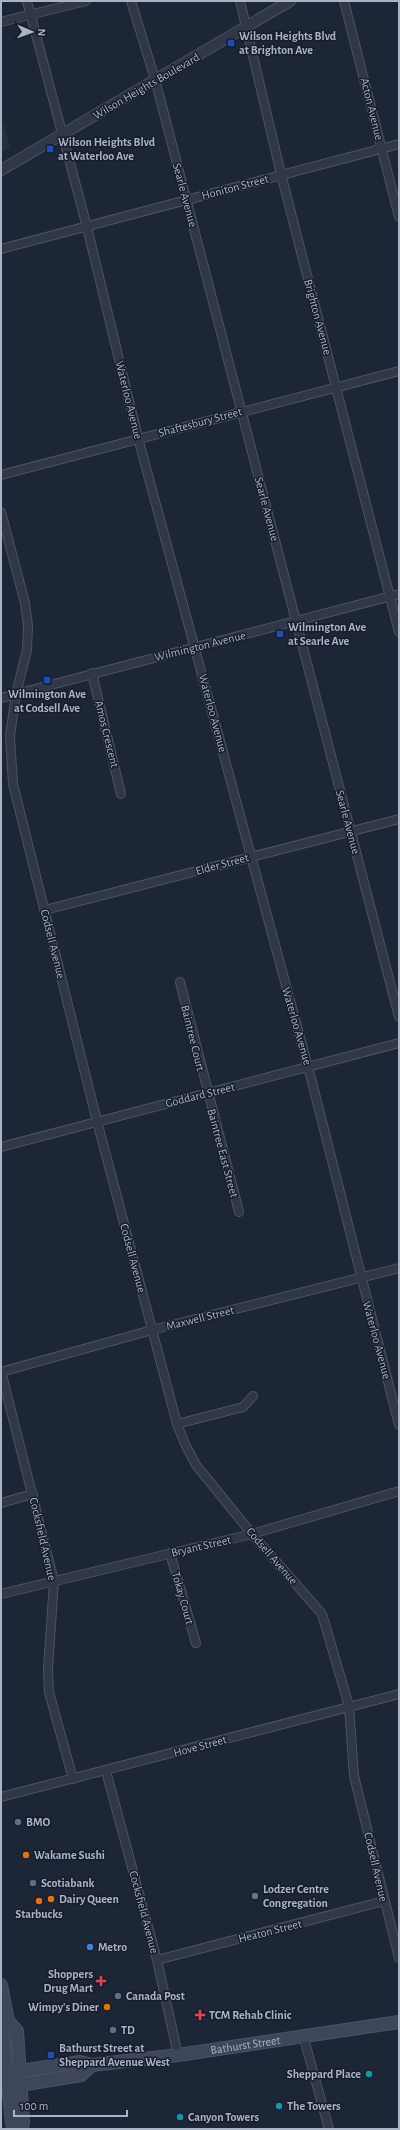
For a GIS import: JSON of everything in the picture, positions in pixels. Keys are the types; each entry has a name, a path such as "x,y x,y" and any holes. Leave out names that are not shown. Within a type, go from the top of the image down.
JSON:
{"main road":[{"path":"1,1985 8,2021 17,2032 23,2123 21,2129"},
{"path":"8,2021 4,2033 4,2074 12,2124 15,2129"},
{"name":"Bathurst Street","path":"4,2074 80,2062 92,2065 178,2055 399,2022"},
{"name":"Bathurst Street","path":"5,2087 81,2075 92,2065"}],"street":[{"name":"Waterloo Avenue","path":"26,1 87,226 138,438 250,857 308,1067 360,1277 399,1425"},
{"path":"1,22 86,1"},
{"name":"Searle Avenue","path":"131,1 155,79 399,1017"},
{"name":"Brighton Avenue","path":"240,1 247,25 281,174 399,632"},
{"name":"Wilson Heights Boulevard","path":"1,170 290,1"},
{"name":"Acton Avenue","path":"344,1 399,217"},
{"name":"Honiton Street","path":"1,249 399,144"},
{"name":"Shaftesbury Street","path":"1,475 241,411 399,371"},
{"name":"Codsell Avenue","path":"1,512 25,603 28,626 27,650 16,694 10,736 13,784 97,1121 177,1424 184,1444 196,1465 252,1534 322,1614 349,1706 354,1776 399,1958"},
{"name":"Wilmington Avenue","path":"1,698 399,594"},
{"name":"Amos Crescent","path":"92,673 121,794"},
{"name":"Elder Street","path":"45,910 350,830 399,819"},
{"name":"Baintree Court","path":"180,982 207,1093"},
{"name":"Goddard Street","path":"1,1147 399,1043"},
{"name":"Baintree East Street","path":"207,1093 239,1212"},
{"name":"Maxwell Street","path":"1,1371 152,1330 399,1268"},
{"name":"Cocksfield Avenue","path":"1,1371 54,1580 48,1669 49,1692 73,1779"},
{"path":"177,1424 243,1407 253,1396"},
{"name":"Bryant Street","path":"1,1594 54,1580 252,1534 399,1491"},
{"path":"1,1503 33,1494"},
{"name":"Tokay Court","path":"170,1553 196,1643"},
{"name":"Hove Street","path":"1,1797 399,1694"},
{"name":"Cocksfield Avenue","path":"106,1771 157,1960 178,2055"},
{"name":"Heaton Street","path":"157,1960 384,1901"},
{"path":"304,2035 329,2129"}],"green space":[{"path":"1,115 10,147 1,153"}],"place":[{"name":"Wilson Heights Blvd at Brighton Ave","path":"231,43"},
{"name":"Wilson Heights Blvd at Waterloo Ave","path":"50,149"},
{"name":"Wilmington Ave at Searle Ave","path":"280,634"},
{"name":"Wilmington Ave at Codsell Ave","path":"47,680"},
{"name":"BMO","path":"18,1822"},
{"name":"Wakame Sushi","path":"26,1855"},
{"name":"Scotiabank","path":"33,1883"},
{"name":"Lodzer Centre Congregation","path":"255,1896"},
{"name":"Dairy Queen","path":"51,1899"},
{"name":"Starbucks","path":"39,1901"},
{"name":"Metro","path":"90,1947"},
{"name":"Shoppers Drug Mart","path":"101,1981"},
{"name":"Canada Post","path":"118,1996"},
{"name":"Wimpy's Diner","path":"107,2007"},
{"name":"TCM Rehab Clinic","path":"200,2015"},
{"name":"TD","path":"113,2030"},
{"name":"Bathurst Street at Sheppard Avenue West","path":"51,2055"},
{"name":"Sheppard Place","path":"369,2074"},
{"name":"The Towers","path":"279,2106"},
{"name":"Canyon Towers","path":"180,2117"}]}
